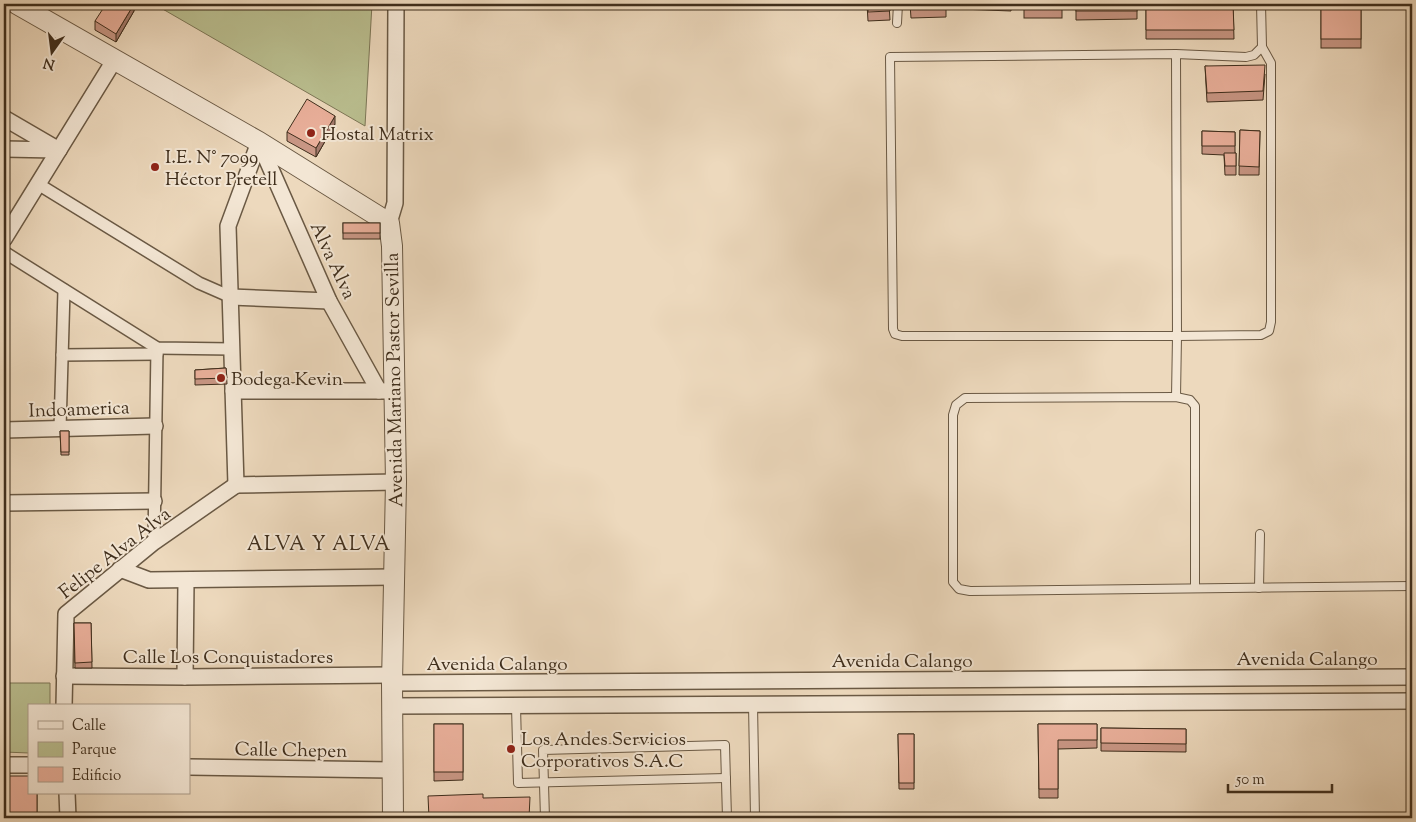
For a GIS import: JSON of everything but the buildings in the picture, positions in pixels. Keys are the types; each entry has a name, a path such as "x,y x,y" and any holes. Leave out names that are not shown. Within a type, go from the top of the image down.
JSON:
{"street":[{"path":"17,4 260,142 389,223"},
{"name":"Avenida Mariano Pastor Sevilla","path":"393,818 392,679 396,482 386,391 389,223 395,203 396,4"},
{"path":"4,239 114,59"},
{"path":"4,118 59,150"},
{"path":"260,142 228,226 236,485 396,482"},
{"name":"Alva Alva","path":"260,142 329,301 386,391"},
{"path":"4,149 59,150"},
{"path":"38,184 199,283 231,297 329,301"},
{"path":"4,232 17,217"},
{"path":"4,252 157,351"},
{"path":"60,428 64,290"},
{"path":"62,355 232,349"},
{"path":"154,542 157,351"},
{"path":"233,391 386,391"},
{"name":"Indoamerica","path":"4,430 155,426"},
{"name":"Felipe Alva Alva","path":"64,704 66,614 154,542 236,485"},
{"path":"4,503 154,501"},
{"path":"120,569 149,580 394,577"},
{"path":"185,678 186,581"},
{"name":"Calle Los Conquistadores","path":"64,676 392,679"},
{"name":"Avenida Calango","path":"392,679 1412,677"},
{"path":"392,706 1412,701"},
{"path":"4,765 28,766"},
{"name":"Calle Chepen","path":"190,767 392,770"},
{"path":"67,794 68,818"}],"lane":[{"path":"898,4 898,23"},
{"path":"1261,4 1262,47 1271,63 1271,322 1269,331 1261,335 1177,336 902,336 895,334 893,329 890,57 1176,54 1246,57 1254,55 1262,47"},
{"path":"1176,54 1176,397"},
{"path":"1195,588 1194,406 1190,400 1176,397 965,398 956,404 953,416 954,582 959,589 970,591 1412,586"},
{"path":"1258,588 1260,534"},
{"path":"753,704 755,818"},
{"path":"516,706 518,783 726,778"},
{"path":"545,818 543,750 725,745 727,818"}],"green space":[{"path":"154,4 372,4 365,126"},
{"path":"4,683 50,683 50,704 28,704 28,753 4,752"}],"place":[{"name":"Hostal Matrix","path":"311,133"},
{"name":"I.E. N° 7099 Héctor Pretell","path":"155,167"},
{"name":"Bodega Kevin","path":"221,378"},
{"name":"Los Andes Servicios Corporativos S.A.C","path":"511,749"}],"district":[{"name":"ALVA Y ALVA","path":"319,543"}]}
